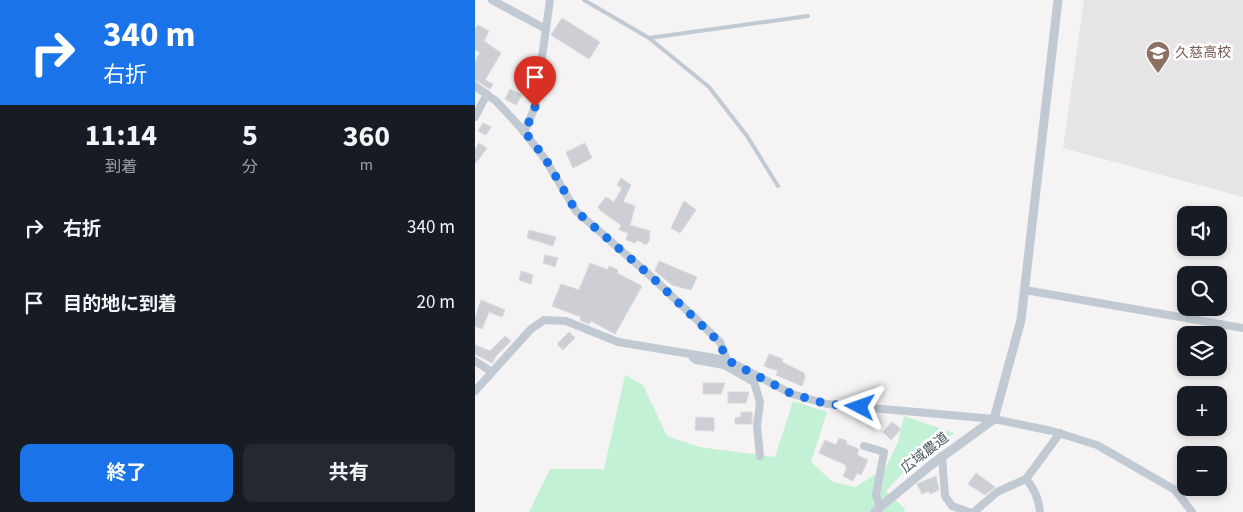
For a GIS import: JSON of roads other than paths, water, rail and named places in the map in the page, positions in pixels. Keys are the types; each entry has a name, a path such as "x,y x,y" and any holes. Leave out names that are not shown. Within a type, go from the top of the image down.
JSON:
{"street":[{"path":"492,0 505,3 546,29"},
{"path":"525,132 535,107 550,0"},
{"path":"994,419 1021,320 1058,0"},
{"path":"475,86 496,102 525,132 545,158 576,211 654,279 719,342 727,360"},
{"path":"475,117 487,94"},
{"path":"1025,290 1243,328"},
{"path":"475,391 531,329 544,320 565,321 618,342 727,360 792,394 827,404 994,419 1059,433 1097,445 1175,490 1192,512"},
{"path":"688,353 696,360 724,365 754,382 760,402 757,426 760,456"},
{"path":"475,361 492,372"},
{"name":"広域農道","path":"877,509 942,456 994,419"},
{"path":"974,512 997,492 1026,479 1059,433"},
{"path":"864,446 884,452 875,495 877,509"},
{"path":"942,456 945,496 952,506 969,512"},
{"path":"1026,479 1031,485 1039,504 1040,512"}],"lane":[{"path":"584,0 649,38 709,87 747,136 778,186"},
{"path":"649,38 808,16"}],"place":[{"name":"久慈高校","path":"1158,74"}]}
